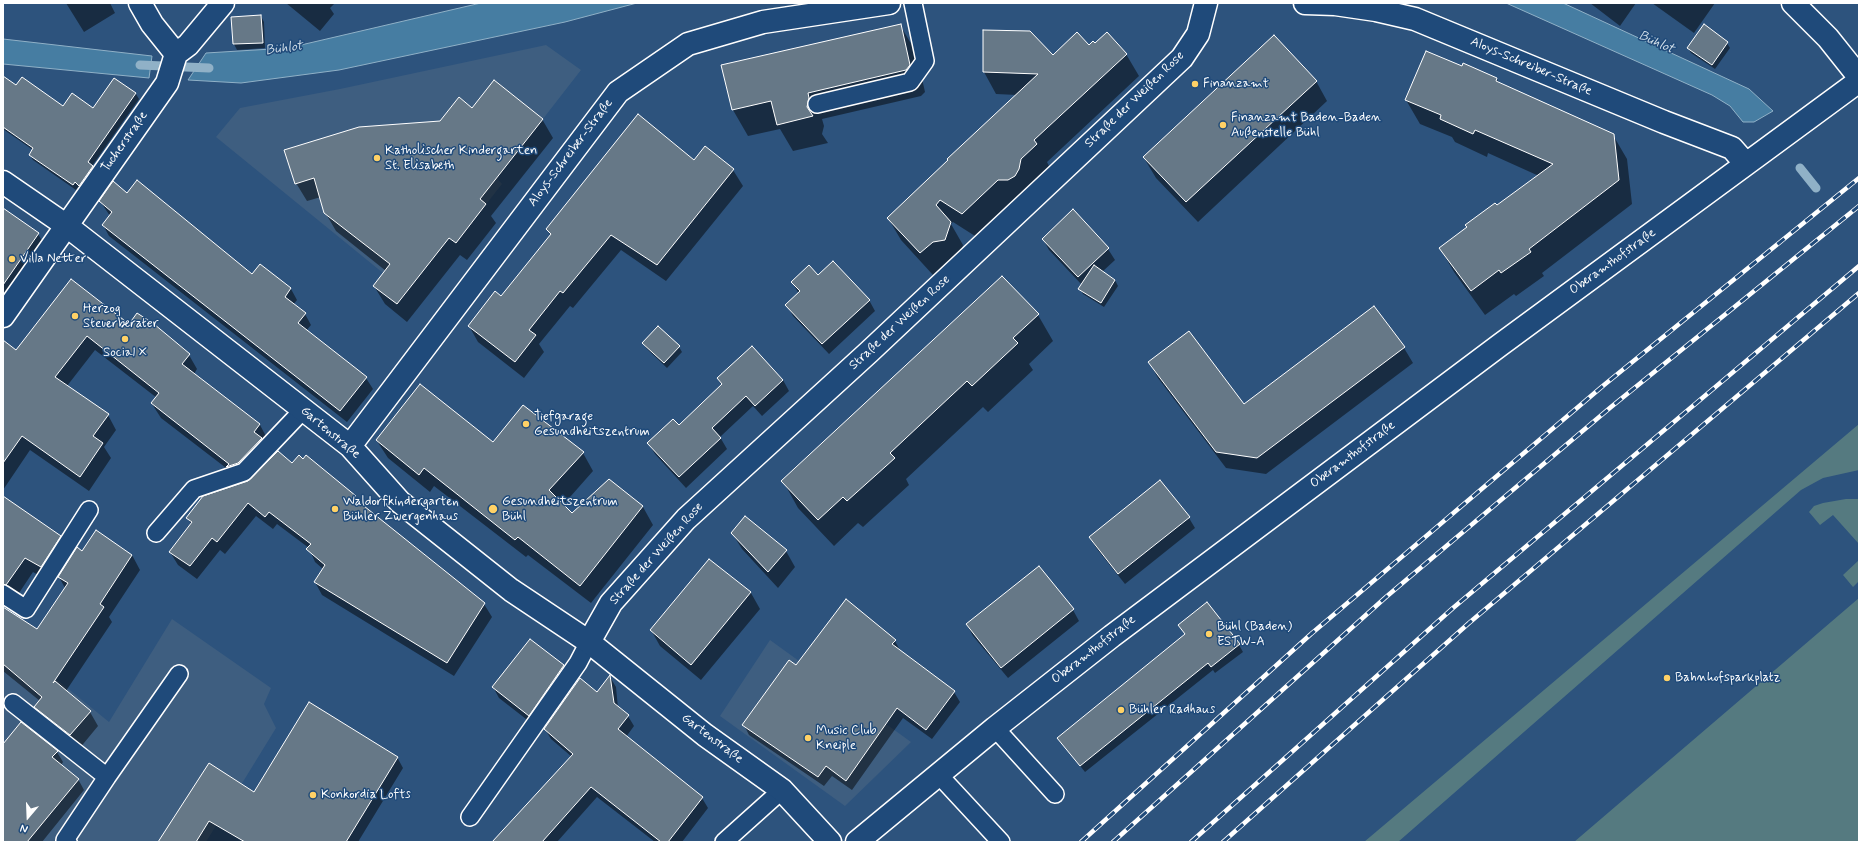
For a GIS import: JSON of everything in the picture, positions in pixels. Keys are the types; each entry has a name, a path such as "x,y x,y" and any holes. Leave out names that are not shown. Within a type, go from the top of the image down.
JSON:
{"street":[{"path":"140,3 176,47"},
{"name":"Tucherstraße","path":"3,316 167,83 176,47 223,3"},
{"name":"Aloys-Schreiber-Straße","path":"350,446 618,92 688,44 763,22 889,3"},
{"name":"Straße der Weißen Rose","path":"589,642 611,603 686,519 870,352 1182,58 1198,34 1206,3"},
{"name":"Aloys-Schreiber-Straße","path":"1305,3 1335,4 1376,10 1415,19 1664,122 1732,148 1746,164"},
{"path":"1793,3 1828,38 1859,77"},
{"name":"Oberamthofstraße","path":"857,842 995,728 1160,599 1500,345 1859,81"},
{"name":"Gartenstraße","path":"3,182 67,226 350,446 400,502 511,590 589,642 705,734 782,790 830,842"}],"lane":[{"path":"817,104 910,82 925,61 913,3"},
{"path":"156,533 194,489 244,472 303,410"},
{"path":"3,594 26,609 89,510"},
{"path":"470,817 578,663 589,642"},
{"path":"68,842 65,840 179,674"},
{"path":"13,703 107,778"},
{"path":"995,728 1055,794"},
{"path":"938,774 1001,842"},
{"path":"724,842 782,790"}],"shaded area":[{"name":"Katholischer Kindergarten St. Elisabeth","path":"546,45 581,70 497,178 502,184 456,243 449,238 424,270 383,273 216,137 240,108 340,89"},
{"path":"172,619 271,688 264,704 276,728 206,842 3,842 3,638 17,647 109,722"},
{"path":"770,640 911,742 845,806 720,716"}],"green space":[{"path":"1859,424 1859,470 1823,478 1801,490 1398,842 1364,842"},
{"path":"1846,499 1859,499 1859,544 1833,515 1820,525 1809,512 1814,506"},
{"path":"1859,560 1859,581 1853,587 1843,575"},
{"path":"1859,598 1859,842 1574,842"}],"water":[{"path":"481,3 637,3 565,22 339,70 241,83 188,80 206,53 288,48"},
{"path":"1506,3 1563,3 1749,89 1773,111 1754,122 1743,122 1730,106 1712,95"},
{"path":"3,39 152,56 149,78 3,64"}],"building":[{"path":"261,15 263,43 233,44 231,17"},
{"path":"901,24 910,65 906,70 808,93 809,98 807,107 813,116 777,125 771,101 732,110 721,65"},
{"path":"1704,24 1728,42 1712,65 1687,48"},
{"path":"983,30 1030,31 1053,55 1077,32 1089,45 1093,41 1095,43 1107,32 1127,54 1034,140 1037,144 1021,159 1019,169 1015,176 1008,180 998,180 962,214 940,200 936,205 951,222 945,240 933,242 920,253 887,218 948,160 947,159 1038,74 983,72"},
{"name":"Finanzamt Baden-Baden Außenstelle Bühl","path":"1274,35 1317,81 1186,202 1143,157"},
{"path":"1426,51 1462,66 1463,63 1497,78 1496,81 1614,134 1619,180 1529,249 1531,252 1501,273 1499,270 1471,291 1439,248 1467,227 1465,225 1495,203 1497,205 1553,164 1475,130 1473,134 1440,119 1441,115 1405,100"},
{"path":"3,76 16,85 22,77 63,106 72,93 93,108 114,78 136,93 88,162 93,166 79,186 75,182 73,185 29,155 33,148 3,127"},
{"path":"494,80 543,119 480,199 486,204 456,243 449,238 397,304 373,286 390,264 324,213 314,178 295,184 284,150 359,127 440,121 459,97 472,108"},
{"path":"638,114 694,160 705,146 734,169 657,265 611,235 563,293 560,291 529,330 536,335 515,362 468,326 495,291 501,296 551,234 546,229"},
{"path":"137,180 252,274 260,264 291,288 285,297 306,313 298,323 367,377 340,411 102,225 112,212 99,201 113,181 127,193"},
{"name":"Villa Netter","path":"3,208 39,233 3,285"},
{"path":"1073,209 1109,248 1078,277 1042,239"},
{"path":"833,261 870,300 822,344 785,305 800,291 791,282 809,265 818,275"},
{"path":"1094,265 1115,280 1101,303 1078,289"},
{"path":"1002,276 1039,314 1013,338 1018,343 972,386 967,381 890,453 895,458 847,501 843,497 818,520 781,481"},
{"path":"71,279 129,324 137,313 154,324 190,354 182,364 260,424 254,432 262,438 238,463 226,467 229,464 151,403 159,393 87,336 55,377 109,414 93,436 103,443 80,477 22,436 3,463 3,340 16,350"},
{"path":"1374,306 1405,347 1257,458 1216,452 1148,362 1189,331 1244,404"},
{"path":"658,326 680,346 664,363 642,343"},
{"path":"752,346 783,380 755,406 746,396 712,428 721,438 679,477 647,443 673,419 679,425 722,384 717,378"},
{"name":"Gesundheitszentrum Bühl","path":"420,384 493,442 523,405 584,452 549,490 572,513 609,479 643,506 580,586 518,537 515,540 424,468 419,475 376,440"},
{"path":"278,451 292,463 299,455 303,459 306,455 356,496 354,498 485,603 447,663 314,582 325,565 306,549 311,544 269,512 265,517 248,503 217,542 212,538 190,566 169,552 192,522 186,518 203,496 248,481"},
{"path":"1160,480 1190,517 1118,574 1089,537"},
{"path":"3,496 61,536 41,567 25,558 6,585 3,584"},
{"path":"745,516 787,550 768,572 731,533"},
{"path":"96,530 132,555 100,604 104,607 53,683 55,681 91,711 70,735 34,707 42,697 3,664 3,607 37,629 68,583 58,577 77,547 82,551"},
{"path":"709,559 751,592 691,665 650,630"},
{"path":"1039,566 1074,609 1001,668 966,624"},
{"path":"846,599 896,640 892,644 955,691 926,730 897,708 846,781 826,766 818,777 742,725 789,660 796,665"},
{"name":"Bühler Radhaus","path":"1207,602 1240,644 1211,667 1208,663 1080,766 1057,738 1185,634 1178,625"},
{"path":"530,639 564,665 529,716 492,687"},
{"path":"610,675 614,703 629,715 618,729 703,797 668,842 661,842 591,787 542,842 492,842 573,754 544,729 580,678 597,692"},
{"name":"Konkordia Lofts","path":"309,702 398,757 346,842 245,842 209,821 196,842 158,842 209,763 254,792"},
{"path":"21,722 58,751 52,757 79,779 27,842 3,842 3,744"}],"waterway":[{"name":"Bühlot","path":"140,65 209,68"},
{"name":"Bühlot","path":"1800,168 1816,188"}],"railway":[{"path":"1081,842 1311,634 1604,385 1859,178"},
{"path":"1113,842 1386,597 1611,407 1859,206"},
{"path":"1191,842 1453,608 1859,266"},
{"path":"1223,842 1469,623 1859,293"}],"place":[{"name":"Finanzamt","path":"1195,84"},
{"name":"Finanzamt Baden-Baden Außenstelle Bühl","path":"1223,125"},
{"name":"Katholischer Kindergarten St. Elisabeth","path":"377,158"},
{"name":"Villa Netter","path":"12,259"},
{"name":"Herzog Steuerberater","path":"75,316"},
{"name":"Social X","path":"125,339"},
{"name":"Tiefgarage Gesundheitszentrum","path":"526,424"},
{"name":"Waldorfkindergarten Bühler Zwergenhaus","path":"335,509"},
{"name":"Gesundheitszentrum Bühl","path":"493,509"},
{"name":"Bühl (Baden) ESTW-A","path":"1209,634"},
{"name":"Bahnhofsparkplatz","path":"1667,678"},
{"name":"Bühler Radhaus","path":"1121,710"},
{"name":"Music Club Kneiple","path":"808,738"},
{"name":"Konkordia Lofts","path":"313,795"}]}
